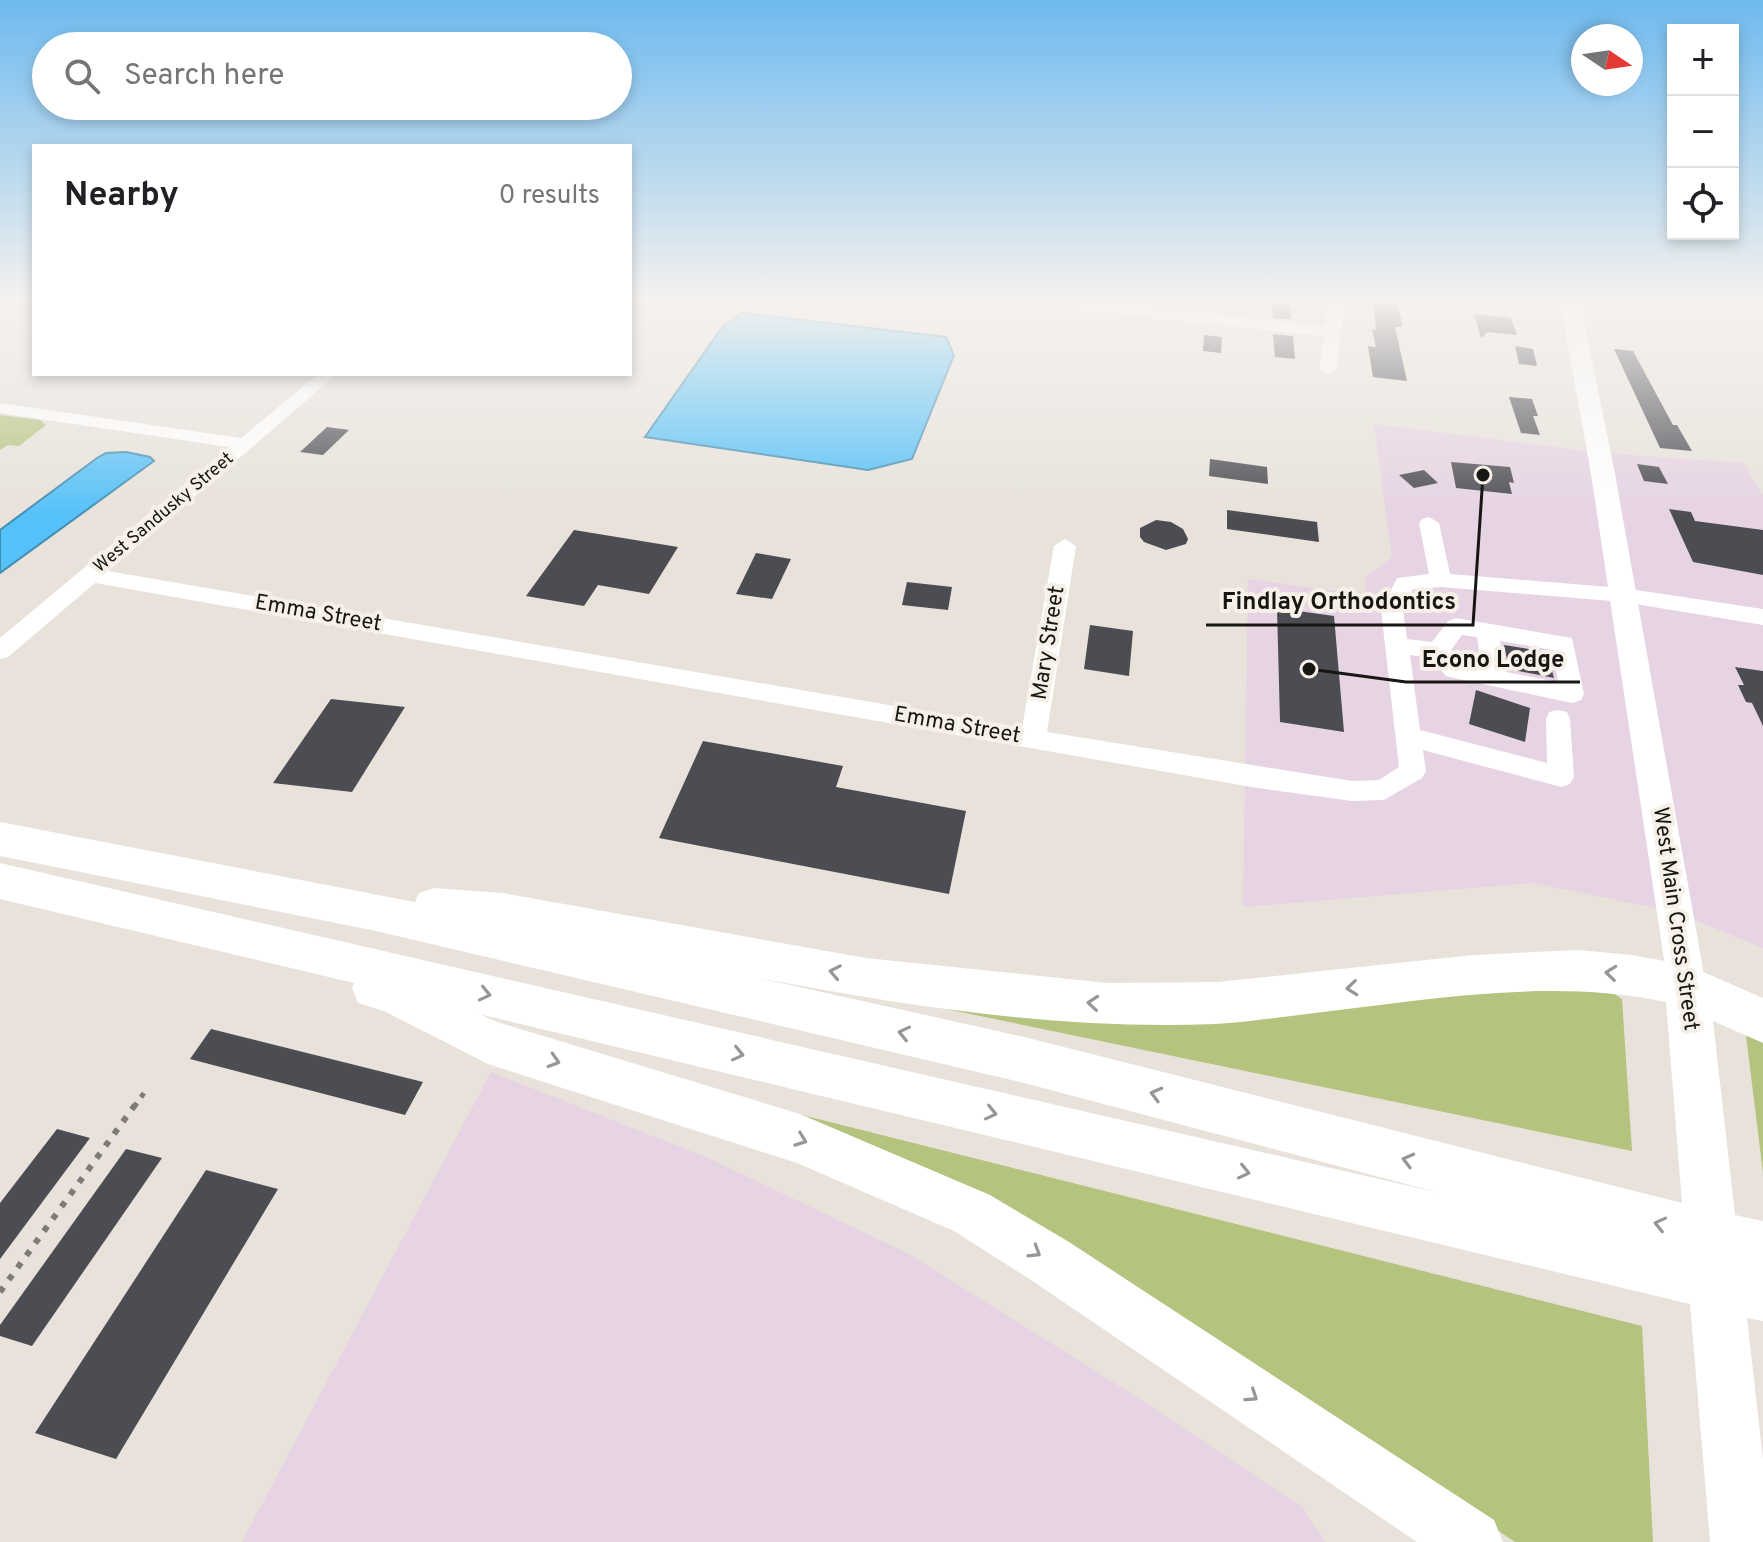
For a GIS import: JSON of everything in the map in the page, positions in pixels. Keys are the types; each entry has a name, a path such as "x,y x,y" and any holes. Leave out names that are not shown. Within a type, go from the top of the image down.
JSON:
{"highway":[{"path":"0,839 376,912 1024,1060 1609,1212 1763,1248"},
{"path":"0,881 1763,1294"},
{"path":"85,901 116,919 161,935 393,993 488,1042 706,1107 800,1139 972,1213 1050,1261 1472,1542"},
{"path":"376,912 443,905 503,912 866,978 948,990 1108,1004 1218,1003 1525,971 1601,971 1687,986 1763,1021"},
{"name":"West Main Cross Street","path":"1687,986 1741,1542"}],"main road":[{"name":"West Main Cross Street","path":"1583,373 1687,986"}],"street":[{"name":"West Sandusky Street","path":"0,651 326,376"},
{"path":"0,408 245,444"},
{"path":"1429,523 1441,580"},
{"name":"Mary Street","path":"1033,739 1065,546"},
{"name":"Emma Street","path":"91,575 1257,778 1352,791 1384,790 1413,771 1392,610 1405,583 1441,580 1623,595 1763,617"},
{"path":"1396,645 1438,651 1454,670 1572,694 1564,644 1456,626 1438,651"},
{"path":"1487,631 1495,678"},
{"path":"1408,736 1561,777 1558,719"}],"path":[{"path":"0,1292 144,1093"}],"shaded area":[{"path":"1374,424 1602,453 1744,463 1763,495 1763,948 1676,912 1533,883 1243,907 1248,579 1365,595 1365,578 1392,557"},
{"path":"491,1072 708,1158 907,1253 1135,1396 1302,1507 1325,1542 242,1542"}],"green space":[{"path":"0,415 40,420 46,425 19,446 8,445 0,450"},
{"path":"1604,987 1622,999 1632,1151 927,1005 1374,1000"},
{"path":"1745,1027 1763,1034 1763,1173"},
{"path":"790,1112 1642,1326 1653,1542 1515,1542 1140,1291"}],"water":[{"path":"690,373 947,373 912,459 868,470 645,437"},
{"path":"126,452 150,457 154,461 0,573 0,530 97,458 106,453"}],"building":[{"path":"1372,373 1405,373 1407,381 1373,377"},
{"path":"1625,373 1645,373 1673,425 1677,425 1692,451 1660,448"},
{"path":"1509,397 1532,399 1538,416 1533,416 1540,435 1521,433"},
{"path":"327,427 349,430 323,455 300,452"},
{"path":"1210,459 1267,467 1268,484 1209,476"},
{"path":"1451,462 1510,467 1514,483 1509,482 1512,494 1456,488"},
{"path":"1637,464 1659,467 1668,484 1644,481"},
{"path":"1424,470 1438,483 1414,488 1399,475"},
{"path":"1669,509 1691,512 1695,521 1763,530 1763,575 1693,562"},
{"path":"1227,510 1317,522 1319,542 1227,529"},
{"path":"1156,520 1171,522 1183,529 1188,539 1186,544 1166,550 1144,542 1140,537 1140,528"},
{"path":"574,530 678,547 649,594 598,585 584,606 526,596"},
{"path":"756,553 791,559 772,599 736,594"},
{"path":"907,582 952,587 948,610 902,605"},
{"path":"1277,608 1334,616 1344,732 1280,722"},
{"path":"1090,625 1133,631 1129,676 1084,669"},
{"path":"1504,645 1547,652 1554,678 1509,669"},
{"path":"1735,667 1763,671 1763,726 1752,703 1746,702 1738,685 1744,685"},
{"path":"1476,690 1530,708 1525,742 1469,724"},
{"path":"331,699 405,707 352,792 273,783"},
{"path":"703,741 843,766 836,787 966,811 949,894 659,838"},
{"path":"211,1029 423,1082 405,1115 190,1059"},
{"path":"57,1129 90,1138 0,1259 0,1203"},
{"path":"126,1149 162,1158 32,1346 0,1336 0,1325"},
{"path":"206,1170 278,1189 116,1459 35,1433"}],"place":[{"name":"Findlay Orthodontics","path":"1483,475"},
{"name":"Econo Lodge","path":"1309,669"}]}
